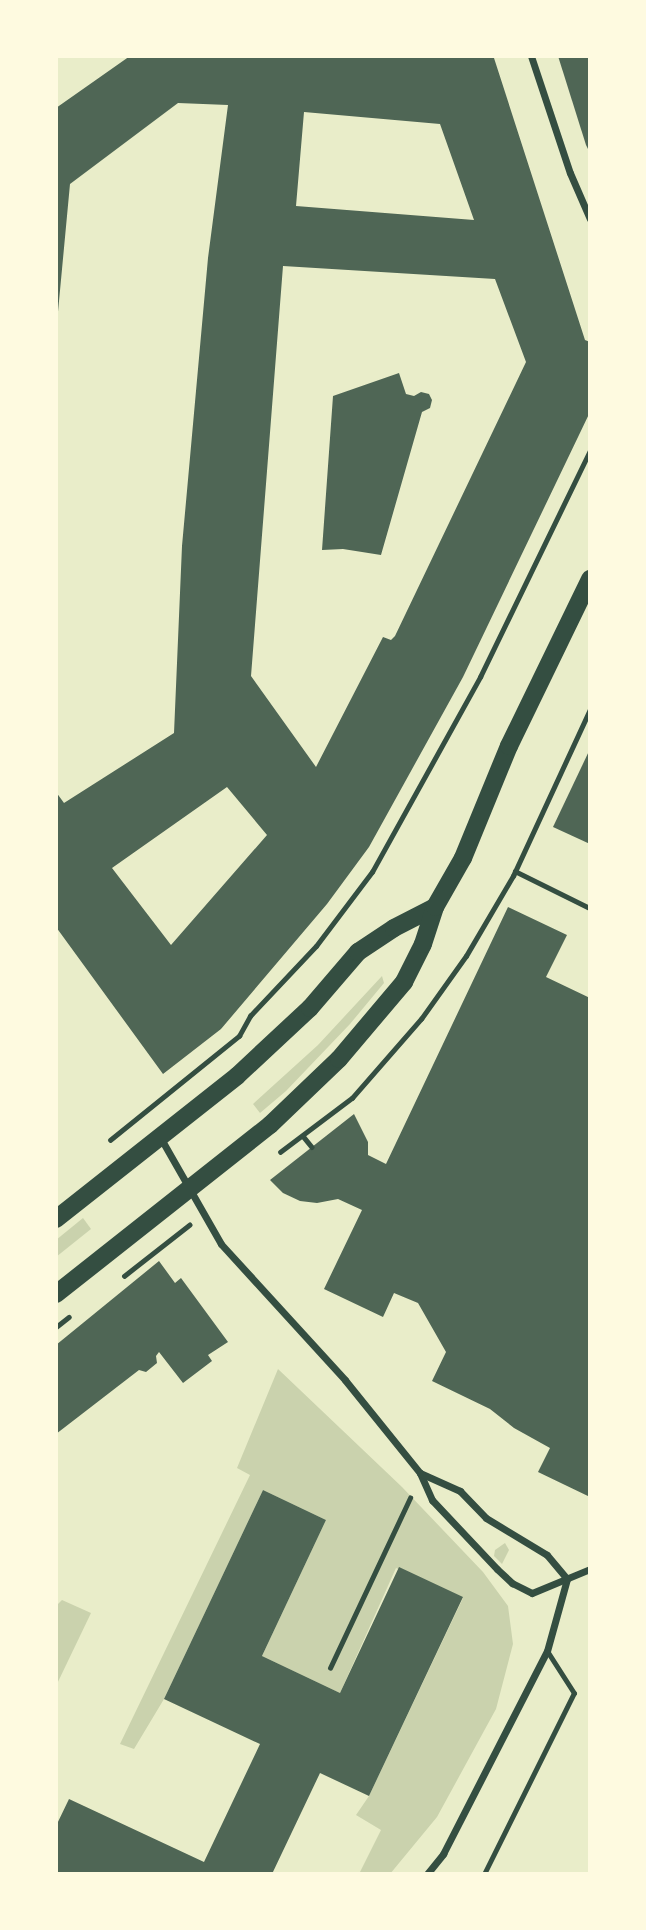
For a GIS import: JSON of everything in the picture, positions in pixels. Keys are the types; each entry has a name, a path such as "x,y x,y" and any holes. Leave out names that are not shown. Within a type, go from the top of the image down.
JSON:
{"main road":[{"path":"56,1294 260,1133 339,1059 404,982 423,944 435,907 463,858 509,747 590,579"},
{"path":"56,1219 277,1041 358,952 394,928 435,907"}],"street":[{"path":"531,56 570,173 590,219"},
{"path":"160,1136 221,1244 345,1380 420,1473 432,1500 512,1583 533,1592 590,1569"},
{"path":"420,1473 460,1491 486,1518 547,1555 567,1579"},
{"path":"427,1874 443,1854 547,1651 567,1579"}],"lane":[{"path":"590,860 590,874"},
{"path":"484,1874 574,1693 547,1651"}],"path":[{"path":"100,1149 239,1036 250,1016 316,946 372,872 480,677 590,450"},
{"path":"515,871 590,908"},
{"path":"260,1133 277,1155"},
{"path":"303,1136 312,1147"},
{"path":"121,1243 138,1265"},
{"path":"330,1668 420,1473"}],"green space":[{"path":"382,976 384,983 350,1024 286,1091 260,1113 253,1104 318,1045"},
{"path":"83,1218 91,1229 56,1257 56,1240"},
{"path":"278,1369 402,1487 483,1572 508,1606 513,1644 496,1709 437,1817 390,1874 359,1874 381,1830 356,1815 369,1796 463,1598 396,1568 340,1693 262,1656 326,1520 263,1490 164,1699 134,1749 120,1744 250,1475 237,1468"},
{"path":"505,1543 509,1550 502,1564 494,1556 495,1550"},
{"path":"62,1600 91,1613 56,1686 56,1606"}],"building":[{"path":"130,56 494,58 585,340 590,342 590,412 463,677 369,847 327,904 221,1029 163,1074 56,927 56,792 64,803 174,733 182,546 208,258 228,105 178,103 70,184 56,333 56,108","holes":["304,112 440,124 474,220 296,206","283,266 495,279 526,362 395,636 391,640 383,637 316,767 251,676","227,787 267,835 171,945 112,868"]},
{"path":"558,56 590,56 590,153 586,145"},
{"path":"399,373 406,394 414,396 421,392 429,394 432,400 430,408 422,412 381,555 343,549 322,550 333,396"},
{"path":"590,749 590,844 553,827"},
{"path":"508,907 567,935 546,977 590,998 590,1497 538,1472 550,1448 514,1428 490,1409 432,1381 446,1352 418,1303 394,1293 383,1317 324,1289 362,1210 338,1199 317,1203 300,1201 283,1193 270,1180 354,1114 368,1142 368,1155 386,1164"},
{"path":"159,1261 175,1283 181,1278 228,1342 208,1355 212,1361 183,1383 159,1352 156,1356 157,1363 146,1372 139,1370 56,1434 56,1345"},
{"path":"263,1490 326,1520 262,1656 340,1693 399,1567 463,1597 369,1796 320,1773 272,1874 56,1872 56,1826 69,1799 204,1862 260,1744 164,1699"}]}
